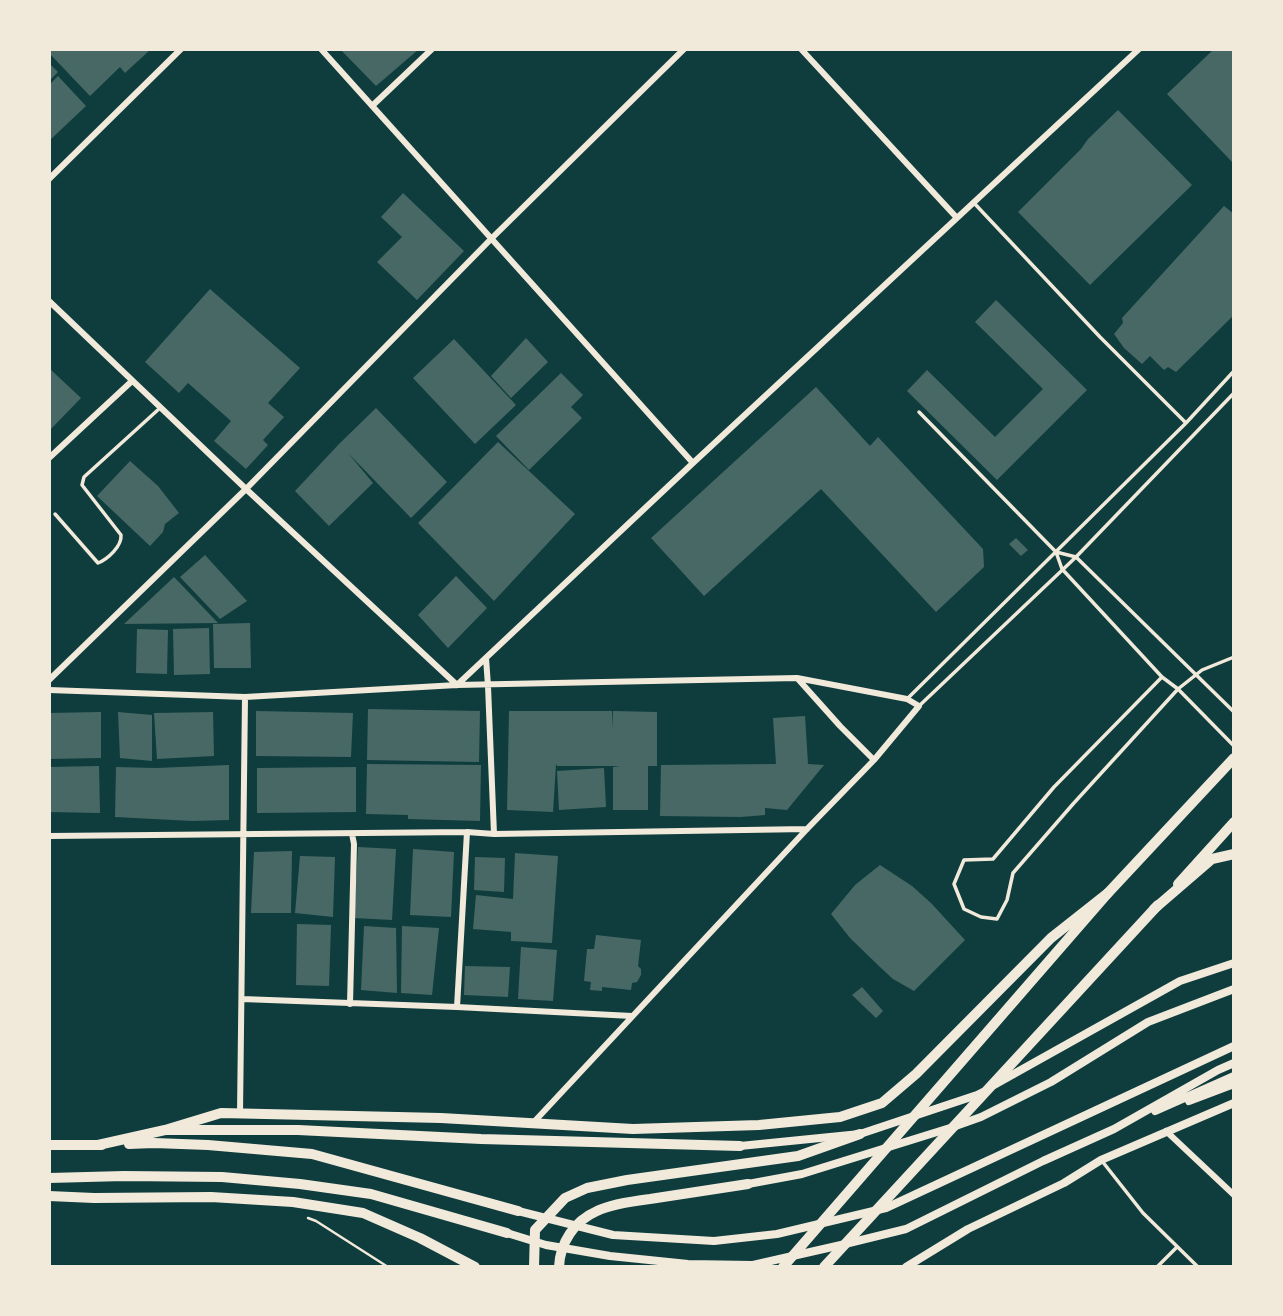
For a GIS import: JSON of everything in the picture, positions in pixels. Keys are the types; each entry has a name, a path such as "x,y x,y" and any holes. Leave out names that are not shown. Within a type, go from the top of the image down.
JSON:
{"main road":[{"path":"783,1267 1108,893 1234,758"},
{"path":"824,1267 1234,822"},
{"path":"1154,909 1212,859 1234,854"},
{"path":"98,1145 165,1130 221,1112 441,1118 633,1129 758,1125 840,1116 882,1103 915,1074 1051,938 1108,893"},
{"path":"165,1130 298,1130 481,1139 740,1146"},
{"path":"534,1267 534,1230 565,1198 587,1188 798,1156 860,1134"},
{"path":"49,1145 154,1143 312,1154 518,1211"},
{"path":"49,1178 222,1177 300,1184 371,1194 507,1233"},
{"path":"559,1267 566,1237 576,1225 597,1210 630,1202 748,1184"},
{"path":"49,1196 225,1198 293,1202 363,1213 420,1238 475,1267"}],"street":[{"path":"49,179 181,49"},
{"path":"321,49 693,463"},
{"path":"372,106 432,49"},
{"path":"49,680 246,489 491,239 684,49"},
{"path":"801,49 957,218"},
{"path":"457,685 1139,49"},
{"path":"49,301 457,685"},
{"path":"49,458 132,381"},
{"path":"486,658 494,834"},
{"path":"797,678 874,760"},
{"path":"49,690 245,697 457,685 797,678 907,699 919,706 874,760 533,1123"},
{"path":"240,1113 245,697"},
{"path":"49,836 467,832 494,834 807,829"},
{"path":"457,1007 467,832"},
{"path":"350,1003 354,844 352,834"},
{"path":"740,1146 860,1134 977,1095 1180,982 1234,963"},
{"path":"748,1184 802,1174 981,1117 1051,1082 1148,1022 1234,989"},
{"path":"242,999 632,1016"},
{"path":"518,1211 612,1236 714,1241 777,1234 886,1208 1234,1046"},
{"path":"1114,1129 1234,1063"},
{"path":"507,1233 546,1245 610,1256 688,1264 753,1265 906,1229 1043,1161 1234,1076"},
{"path":"1114,1129 1234,1084"},
{"path":"906,1267 968,1229 1101,1160 1234,1103"},
{"path":"1166,1131 1234,1195"}],"lane":[{"path":"974,203 1100,337 1186,423"},
{"path":"907,699 1186,423 1234,371"},
{"path":"919,706 1076,557 1234,393"},
{"path":"55,514 97,563 103,561 120,544 121,535 82,485 82,481 160,408"},
{"path":"919,412 1056,552 1062,569 1162,677 1178,689 1234,746"},
{"path":"1056,552 1076,557 1234,712"},
{"path":"1162,677 1054,787 993,859 964,860 954,884 964,909 981,917 997,919 1007,900 1013,873 1073,804 1178,689 1202,670 1234,657"},
{"path":"1101,1160 1143,1213 1198,1267"},
{"path":"1157,1267 1177,1247"}],"path":[{"path":"305,1217 316,1221 388,1267"}],"building":[{"path":"49,49 151,49 125,73 120,67 90,96 49,53"},
{"path":"340,49 419,49 376,86"},
{"path":"1214,49 1234,49 1234,164 1167,94"},
{"path":"49,63 58,72 49,81"},
{"path":"58,76 86,106 49,141 49,85"},
{"path":"1118,110 1192,185 1090,285 1018,212"},
{"path":"403,193 464,251 417,300 377,262 402,237 381,217"},
{"path":"1224,206 1234,214 1234,315 1176,372 1168,367 1164,370 1150,356 1142,364 1124,348 1114,334 1123,323 1122,318"},
{"path":"210,289 300,368 268,403 284,417 263,440 268,445 246,469 214,441 231,421 188,383 179,393 145,362"},
{"path":"996,300 1087,390 997,480 907,391 927,370 995,437 1043,389 975,322"},
{"path":"526,338 548,362 511,398 491,376"},
{"path":"454,339 516,405 475,444 413,378"},
{"path":"49,368 81,398 49,431"},
{"path":"561,373 583,395 571,407 582,418 529,470 496,436"},
{"path":"816,387 870,446 878,437 983,549 984,567 936,612 821,489 704,596 651,538"},
{"path":"376,408 447,482 411,518 348,453 373,483 329,526 295,491"},
{"path":"498,442 575,514 494,601 418,523"},
{"path":"130,461 158,486 179,513 165,524 163,532 150,546 97,496"},
{"path":"1016,538 1028,550 1021,556 1009,544"},
{"path":"205,555 247,601 220,619 180,577"},
{"path":"456,576 487,608 448,648 418,615"},
{"path":"174,577 218,623 124,624"},
{"path":"250,623 251,668 214,668 213,624"},
{"path":"209,628 210,674 174,675 173,629"},
{"path":"137,629 168,630 167,674 136,673"},
{"path":"368,709 480,711 479,762 367,760"},
{"path":"256,711 353,713 351,757 256,756"},
{"path":"509,711 612,711 612,729 613,711 657,712 657,766 648,766 648,810 613,810 613,767 621,766 556,764 553,812 507,810"},
{"path":"101,712 101,758 49,759 49,713"},
{"path":"118,712 152,715 152,761 120,758"},
{"path":"213,712 214,756 157,759 154,713"},
{"path":"805,716 808,764 824,765 787,810 765,808 765,815 741,817 660,816 661,765 776,764 773,718"},
{"path":"367,764 481,765 480,821 408,819 408,815 366,814"},
{"path":"229,765 229,820 115,817 116,767"},
{"path":"99,766 100,813 49,812 49,767"},
{"path":"356,767 356,812 257,813 257,768"},
{"path":"604,768 606,807 559,810 557,771"},
{"path":"358,847 396,849 392,920 354,918"},
{"path":"413,849 454,852 451,917 410,915"},
{"path":"292,851 291,913 251,913 254,852"},
{"path":"515,853 558,856 552,943 511,941 511,932 473,929 476,895 513,899"},
{"path":"300,856 335,857 333,917 295,913"},
{"path":"475,857 505,858 504,892 474,890"},
{"path":"880,865 912,886 965,940 914,991 893,979 880,967 850,938 831,914 855,885"},
{"path":"297,924 331,925 329,986 296,985"},
{"path":"364,926 396,928 397,993 361,990"},
{"path":"402,926 439,928 432,995 401,993"},
{"path":"596,935 641,940 638,966 641,975 637,982 632,983 631,990 602,987 602,991 590,990 591,982 584,981 587,949 594,949"},
{"path":"521,947 557,950 553,1001 518,999"},
{"path":"465,966 510,967 508,997 464,995"},
{"path":"862,987 883,1011 876,1018 852,995"}]}
